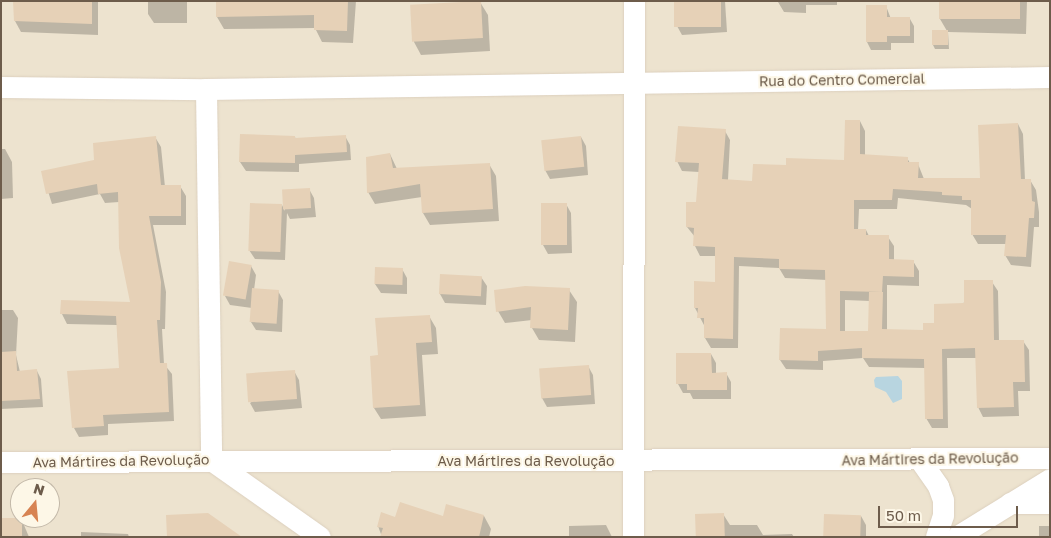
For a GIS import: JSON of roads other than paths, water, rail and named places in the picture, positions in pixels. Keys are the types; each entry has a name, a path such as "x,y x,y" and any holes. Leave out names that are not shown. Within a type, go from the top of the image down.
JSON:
{"street":[{"path":"633,537 634,1"},
{"name":"Rua do Centro Comercial","path":"1,87 206,89 1050,77"},
{"path":"206,89 211,460 320,537"},
{"name":"Ava Mártires da Revolução","path":"1,462 211,460 920,460 1050,458"},
{"path":"920,460 938,486 942,500 943,515 936,537"},
{"path":"956,537 1050,479"},
{"path":"1010,503 1050,503"}],"water":[{"path":"898,376 902,381 902,399 893,403 886,392 875,387 874,380 876,377"}]}
